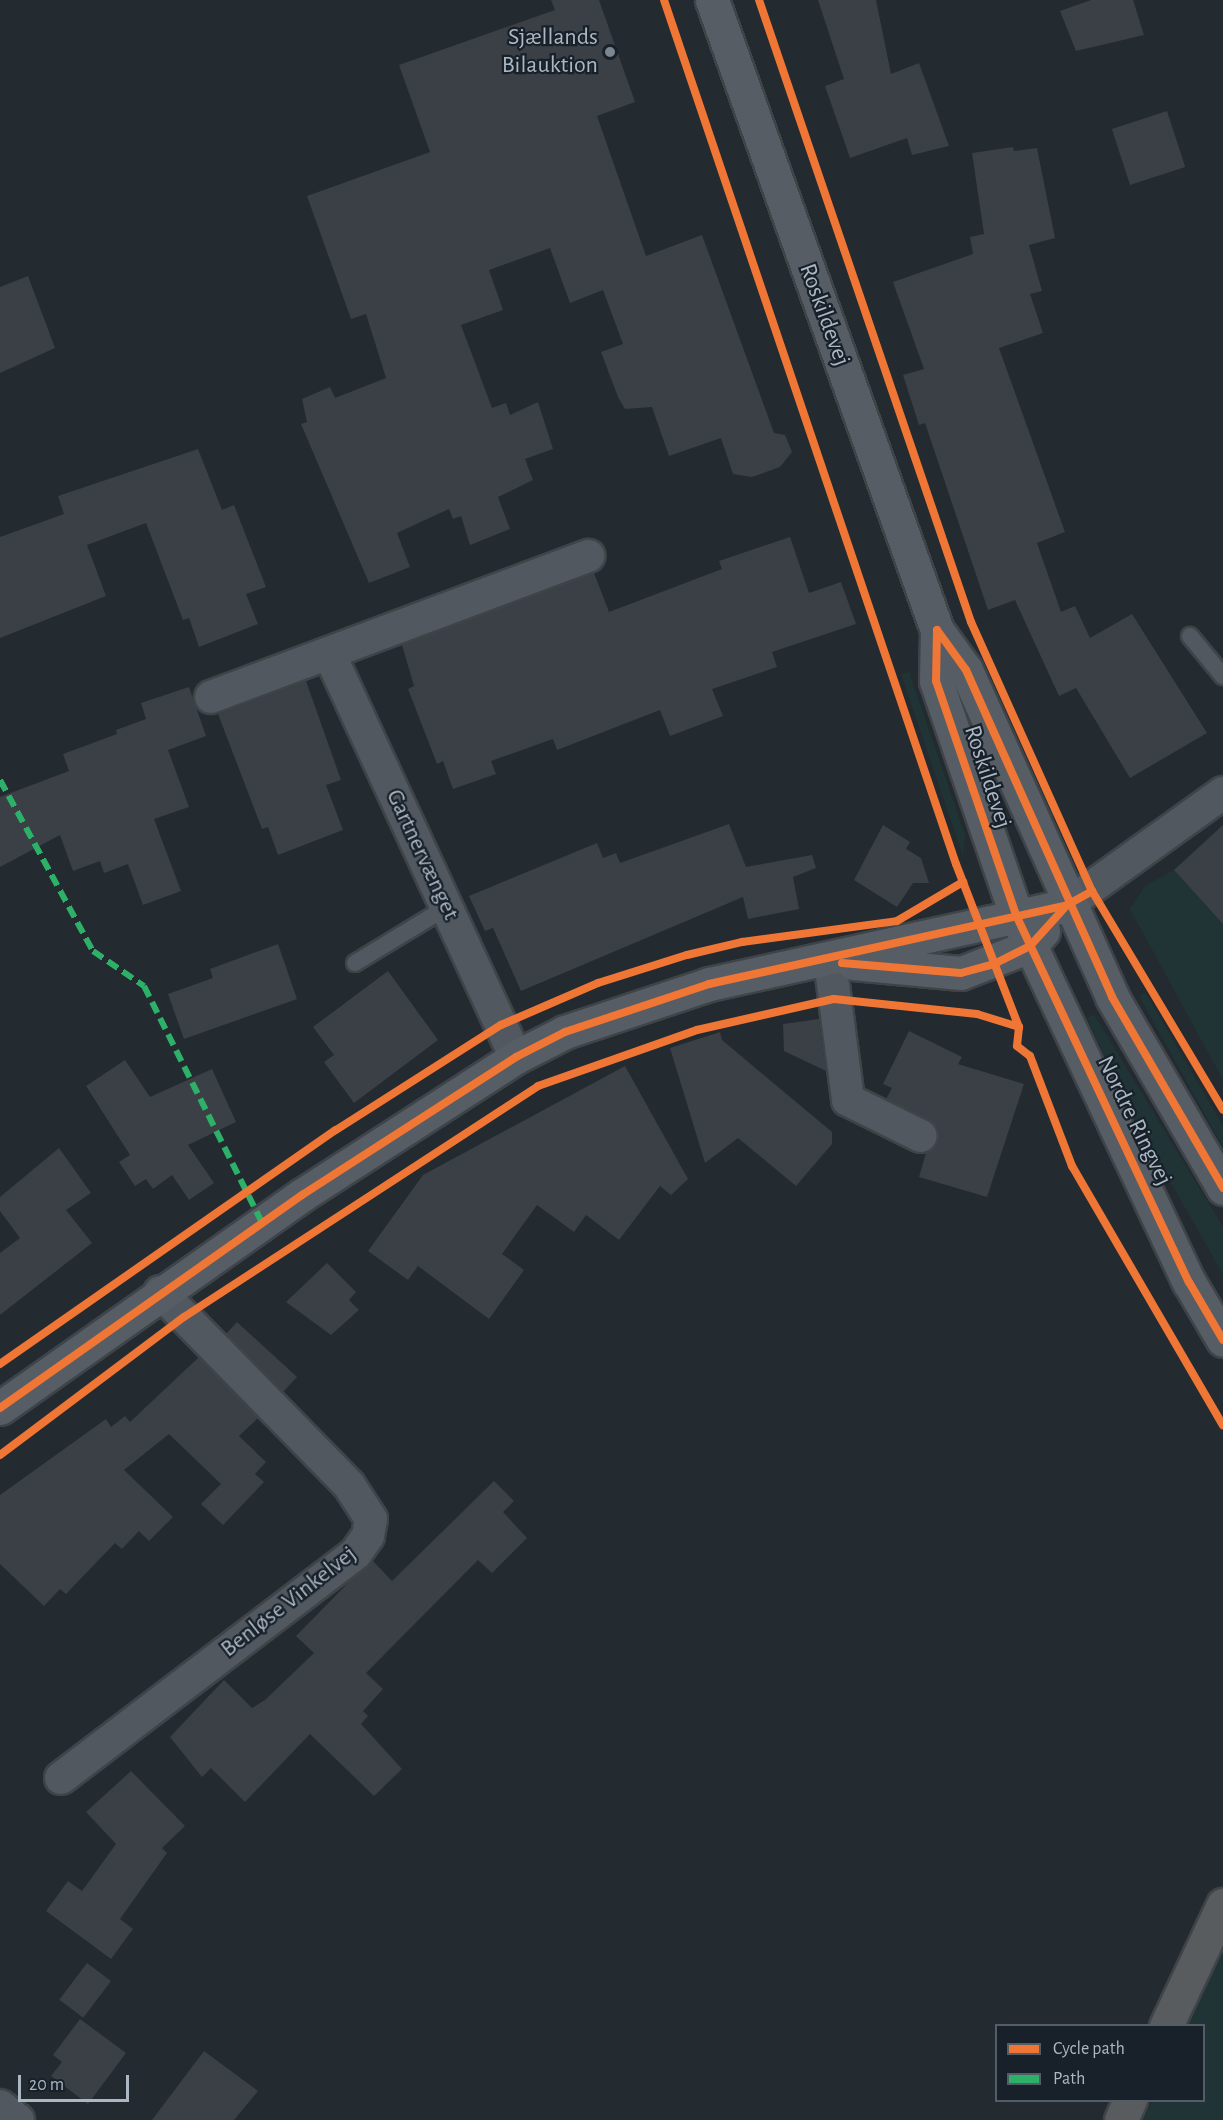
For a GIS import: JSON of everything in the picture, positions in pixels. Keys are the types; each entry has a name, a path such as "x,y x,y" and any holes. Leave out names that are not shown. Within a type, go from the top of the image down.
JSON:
{"highway":[{"path":"1166,2024 1223,1905"},
{"path":"1121,2120 1129,2102"}],"main road":[{"name":"Roskildevej","path":"712,0 937,630 966,670 1067,905"},
{"name":"Roskildevej","path":"937,630 936,681 1016,915"},
{"path":"0,1408 160,1292 516,1057 663,996 830,962 1016,915 1067,905"},
{"path":"830,962 961,973 1030,946 1067,905"},
{"name":"Nordre Ringvej","path":"1067,905 1115,1003 1223,1188"},
{"name":"Nordre Ringvej","path":"1016,915 1189,1282 1223,1340"}],"street":[{"path":"211,698 589,556"},
{"name":"Gartnervænget","path":"329,653 516,1057"},
{"path":"1067,905 1223,793"},
{"path":"830,962 848,1100 921,1136"},
{"name":"Benløse Vinkelvej","path":"61,1778 356,1553 369,1536 371,1519 349,1485 160,1292"},
{"path":"0,2106 18,2120"}],"lane":[{"path":"1190,636 1223,676"},
{"path":"355,963 447,908"}],"green space":[{"path":"909,672 965,835 963,856 901,674"},
{"path":"996,697 1055,816 1050,818 1039,802"},
{"path":"1174,870 1223,924 1223,1080 1130,909 1145,886"},
{"path":"1145,992 1223,1126 1223,1147 1139,996"},
{"path":"1094,1014 1223,1227 1223,1274 1133,1116 1087,1018"},
{"path":"1223,1944 1223,2120 1143,2120 1152,2102 1205,2102 1205,2024 1187,2024"}],"building":[{"path":"551,0 599,0 635,102 597,116 646,256 702,235 774,433 785,435 792,452 780,467 752,477 733,474 721,438 669,456 652,407 625,409 618,397 601,352 623,344 603,290 570,303 550,248 489,270 503,310 461,325 492,408 506,403 510,415 538,402 553,449 525,459 533,480 498,497 510,529 470,545 461,516 453,519 449,509 397,533 410,567 369,583 301,424 307,422 302,399 330,387 335,398 386,378 366,314 351,319 307,196 430,152 399,65 555,10"},
{"path":"818,0 876,0 891,74 919,63 949,146 912,155 907,138 850,158 825,86 844,79"},
{"path":"1091,0 1133,0 1144,35 1076,51 1060,11"},
{"path":"1167,111 1185,167 1130,185 1112,129"},
{"path":"1013,147 1014,151 1037,148 1055,238 1029,245 1042,291 1030,294 1043,333 999,348 1065,532 1037,543 1061,612 1075,606 1090,638 1132,614 1207,733 1130,778 1076,688 1059,696 1015,600 988,610 925,423 919,425 903,375 924,369 893,282 973,254 970,237 984,234 972,153"},
{"path":"28,276 55,348 0,373 0,287"},
{"path":"198,449 222,510 234,505 266,587 246,594 258,624 199,647 189,618 183,620 146,523 87,545 106,596 0,638 0,537 64,514 58,496"},
{"path":"790,537 809,593 841,582 856,624 772,652 777,667 712,689 723,716 670,736 660,710 557,750 553,739 491,761 496,774 453,789 443,761 437,764 408,689 414,686 402,645 594,573 609,612 722,569 719,561"},
{"path":"306,681 341,780 326,785 343,830 278,855 268,827 262,829 218,714"},
{"path":"189,687 206,736 168,750 189,807 154,819 181,891 143,905 128,864 104,873 100,861 73,871 60,835 0,867 0,797 69,771 63,754 117,734 116,730 146,719 141,703"},
{"path":"729,824 746,867 812,855 816,868 793,877 799,909 748,919 743,897 521,991 493,928 485,931 469,896 597,843 603,858 616,853 620,863"},
{"path":"883,825 910,842 906,849 921,858 929,883 913,883 897,907 854,880"},
{"path":"1223,825 1223,924 1174,870"},
{"path":"278,944 297,999 184,1039 168,994 213,978 210,969"},
{"path":"388,971 438,1040 354,1103 324,1062 334,1055 313,1027"},
{"path":"819,1019 826,1071 784,1051 783,1024"},
{"path":"909,1031 962,1057 958,1064 1024,1084 987,1197 919,1177 926,1153 937,1143 936,1127 886,1099 892,1088 883,1084"},
{"path":"720,1032 722,1040 832,1132 832,1144 796,1186 738,1138 705,1163 670,1048"},
{"path":"125,1060 150,1097 212,1069 236,1122 188,1145 214,1183 189,1200 172,1175 153,1189 146,1179 135,1186 119,1162 130,1155 86,1086"},
{"path":"625,1066 688,1179 671,1195 660,1186 619,1240 586,1215 574,1232 537,1205 502,1254 524,1270 489,1319 418,1266 408,1280 368,1251 423,1175"},
{"path":"59,1148 91,1193 66,1210 92,1243 0,1315 0,1253 20,1238 0,1211 0,1197"},
{"path":"327,1263 356,1292 349,1300 359,1310 331,1335 286,1302"},
{"path":"237,1322 297,1377 283,1392 226,1334"},
{"path":"199,1357 258,1418 239,1436 266,1462 255,1474 264,1482 223,1525 201,1504 221,1484 169,1434 124,1470 173,1517 149,1541 139,1531 122,1549 115,1543 66,1594 60,1589 44,1606 0,1564 0,1495 106,1419 111,1427 125,1416 130,1422"},
{"path":"494,1481 514,1501 503,1512 527,1538 492,1573 478,1560 366,1673 383,1689 363,1711 368,1716 361,1724 402,1769 374,1796 310,1734 245,1802 211,1768 202,1777 170,1737 224,1680 252,1708 265,1700 314,1653 296,1636 351,1580 373,1561 392,1581"},
{"path":"131,1771 185,1826 162,1848 167,1853 120,1919 133,1929 111,1959 46,1911 68,1881 82,1891 116,1844 86,1812"},
{"path":"87,1963 111,1981 83,2018 59,2000"},
{"path":"80,2019 126,2053 88,2104 51,2076 62,2062 53,2055"},
{"path":"204,2051 258,2091 234,2120 152,2120"}],"marked path":[{"path":"0,780 93,951 144,986 262,1223"}],"cycle path":[{"path":"664,0 956,864 1019,1027 1017,1046 1030,1056 1072,1166 1223,1425"},
{"path":"759,0 971,622 1092,891 1223,1110"},
{"path":"937,630 936,681 1016,915 1189,1282 1223,1340"},
{"path":"937,630 966,670 1112,997 1223,1188"},
{"path":"0,1364 336,1130 501,1025 598,983 687,955 742,942 897,921 963,882"},
{"path":"842,963 961,973 994,964 1030,946 1067,905 1092,891"},
{"path":"0,1408 302,1195 516,1057 565,1032 709,984 1067,905"},
{"path":"0,1455 184,1317 538,1086 697,1030 834,999 977,1014 1019,1027"}],"place":[{"name":"Sjællands Bilauktion","path":"610,52"}]}
